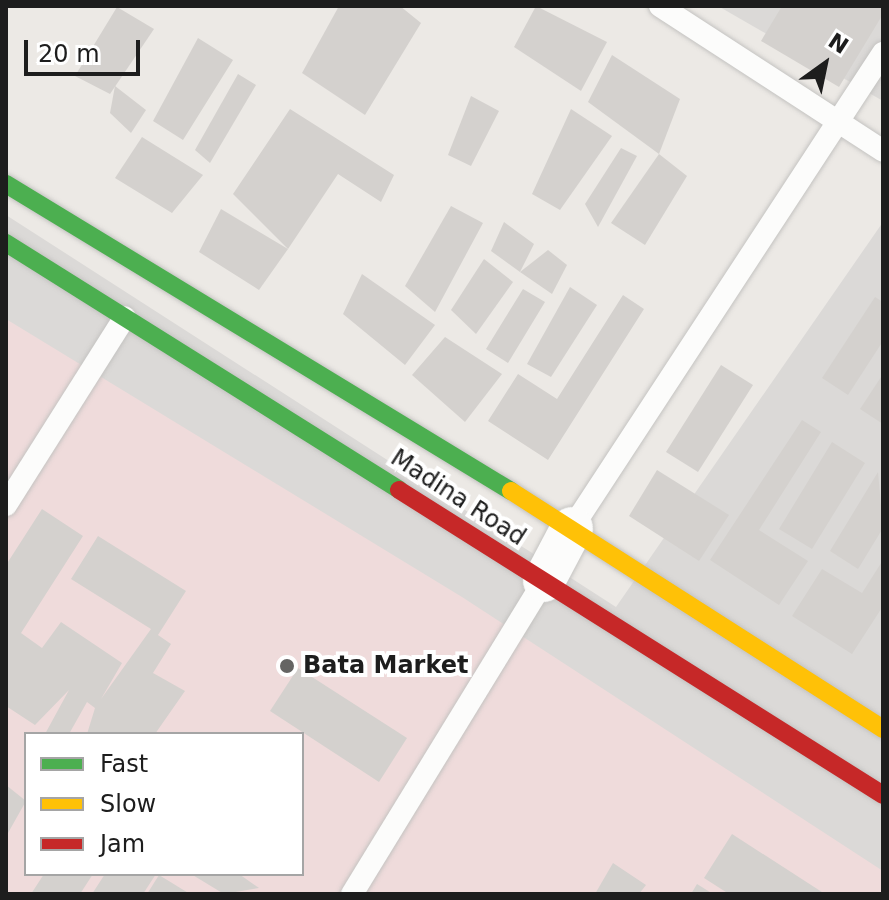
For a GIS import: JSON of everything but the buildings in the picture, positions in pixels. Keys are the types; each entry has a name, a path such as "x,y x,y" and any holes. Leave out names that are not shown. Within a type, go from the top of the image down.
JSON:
{"main road":[{"name":"Madina Road","path":"6,184 572,528 883,729"},
{"name":"Madina Road","path":"6,243 883,795"}],"street":[{"path":"544,581 572,528"}],"lane":[{"path":"660,6 883,151"},
{"path":"572,528 883,53"},
{"path":"6,505 125,317"},
{"path":"352,894 544,581"}],"shaded area":[{"path":"718,6 883,6 883,101"},
{"path":"6,215 616,607 883,222 883,894 6,894"},
{"name":"Bata Market","path":"6,319 462,597 883,871 883,894 6,894"}],"traffic: fast":[{"path":"6,184 511,491"},
{"path":"6,243 399,490"}],"traffic: slow":[{"path":"511,491 883,729"}],"traffic: jam":[{"path":"399,490 883,795"}],"place":[{"name":"Bata Market","path":"287,666"}]}
